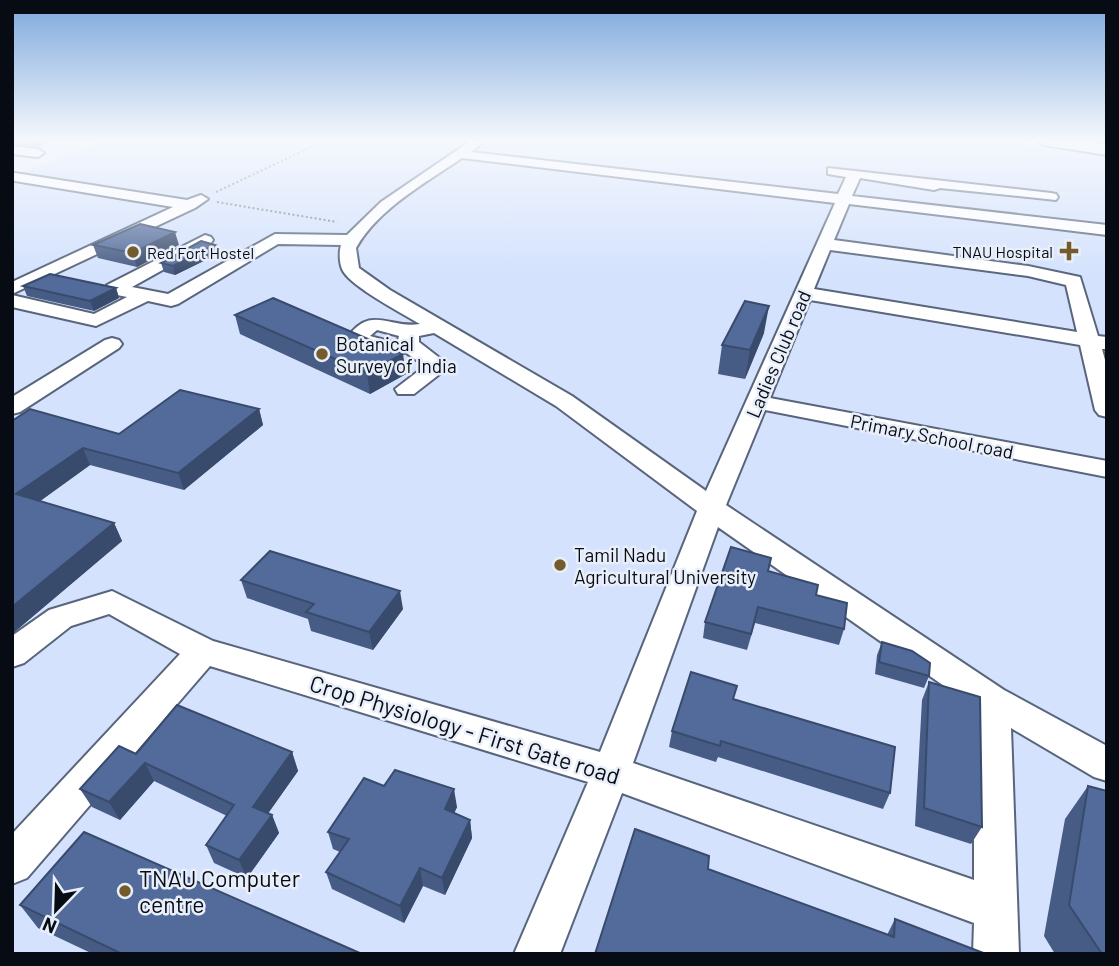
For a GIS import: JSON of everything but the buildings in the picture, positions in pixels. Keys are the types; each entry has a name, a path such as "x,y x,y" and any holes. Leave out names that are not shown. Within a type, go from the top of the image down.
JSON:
{"street":[{"path":"73,185 196,202"},
{"path":"413,185 394,198 358,233 348,248 351,270 383,294 564,401 711,509 992,700 1107,765"},
{"path":"729,185 1107,230"},
{"name":"Ladies Club road","path":"537,954 611,772 711,509 849,185"},
{"path":"988,185 1014,187 1051,197"},
{"path":"1014,187 1019,220"},
{"path":"900,190 915,199 917,207"},
{"path":"12,289 196,202"},
{"path":"205,240 114,289 171,300 275,239 358,233"},
{"path":"825,244 1028,271 1074,281 1098,342 1107,410"},
{"path":"804,293 1098,342"},
{"path":"12,302 96,320 145,295"},
{"path":"406,388 439,366 409,338 437,326"},
{"path":"12,407 112,344"},
{"name":"Primary School road","path":"757,402 892,417 1107,469"},
{"name":"Crop Physiology - First Gate road","path":"12,654 60,618 112,602 203,651 611,772 995,909"},
{"path":"12,863 203,651"},
{"path":"992,700 996,954"}],"path":[{"path":"196,202 231,185"},
{"path":"196,202 358,233"}],"shaded area":[{"name":"Tamil Nadu Agricultural University","path":"12,185 1107,185 1107,954 12,954"}],"place":[{"name":"TNAU Hospital","path":"1069,251"},
{"name":"Red Fort Hostel","path":"133,252"},
{"name":"Botanical Survey of India","path":"322,354"},
{"name":"Tamil Nadu Agricultural University","path":"560,565"},
{"name":"TNAU Computer centre","path":"125,891"}]}
